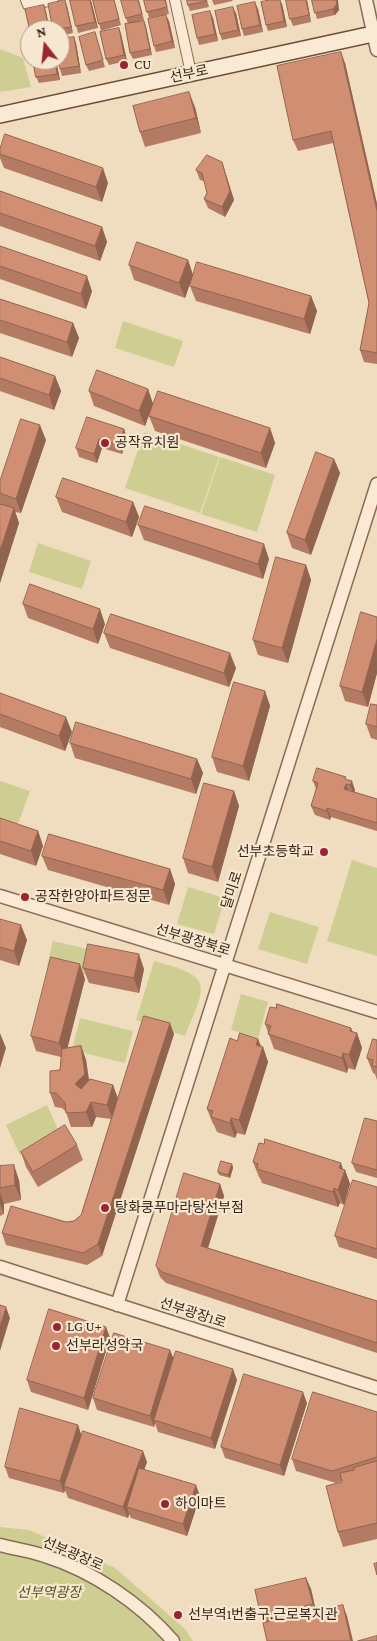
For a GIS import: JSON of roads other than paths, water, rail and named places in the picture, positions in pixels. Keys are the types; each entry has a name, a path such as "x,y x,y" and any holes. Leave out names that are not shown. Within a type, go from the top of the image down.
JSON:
{"main road":[{"name":"선부로","path":"0,115 375,33"}],"street":[{"path":"27,3 53,0"},
{"path":"175,0 192,73"},
{"path":"366,0 375,33 377,50"},
{"name":"달미로","path":"116,1305 377,484"},
{"name":"선부광장북로","path":"0,896 377,1012"},
{"name":"선부광장1로","path":"0,1268 377,1388"},
{"path":"0,1541 46,1556"},
{"name":"선부광장로","path":"0,1545 46,1556 96,1578 146,1613 173,1641"}],"place":[{"name":"CU","path":"124,65"},
{"name":"공작유치원","path":"105,443"},
{"name":"선부초등학교","path":"324,852"},
{"name":"공작한양아파트정문","path":"25,897"},
{"name":"탕화쿵푸마라탕선부점","path":"105,1208"},
{"name":"LG U+","path":"57,1327"},
{"name":"선부라성약국","path":"56,1346"},
{"name":"하이마트","path":"165,1504"},
{"name":"선부역1번출구.근로복지관","path":"178,1615"}],"park label":[{"name":"선부역광장","path":"49,1593"}]}
